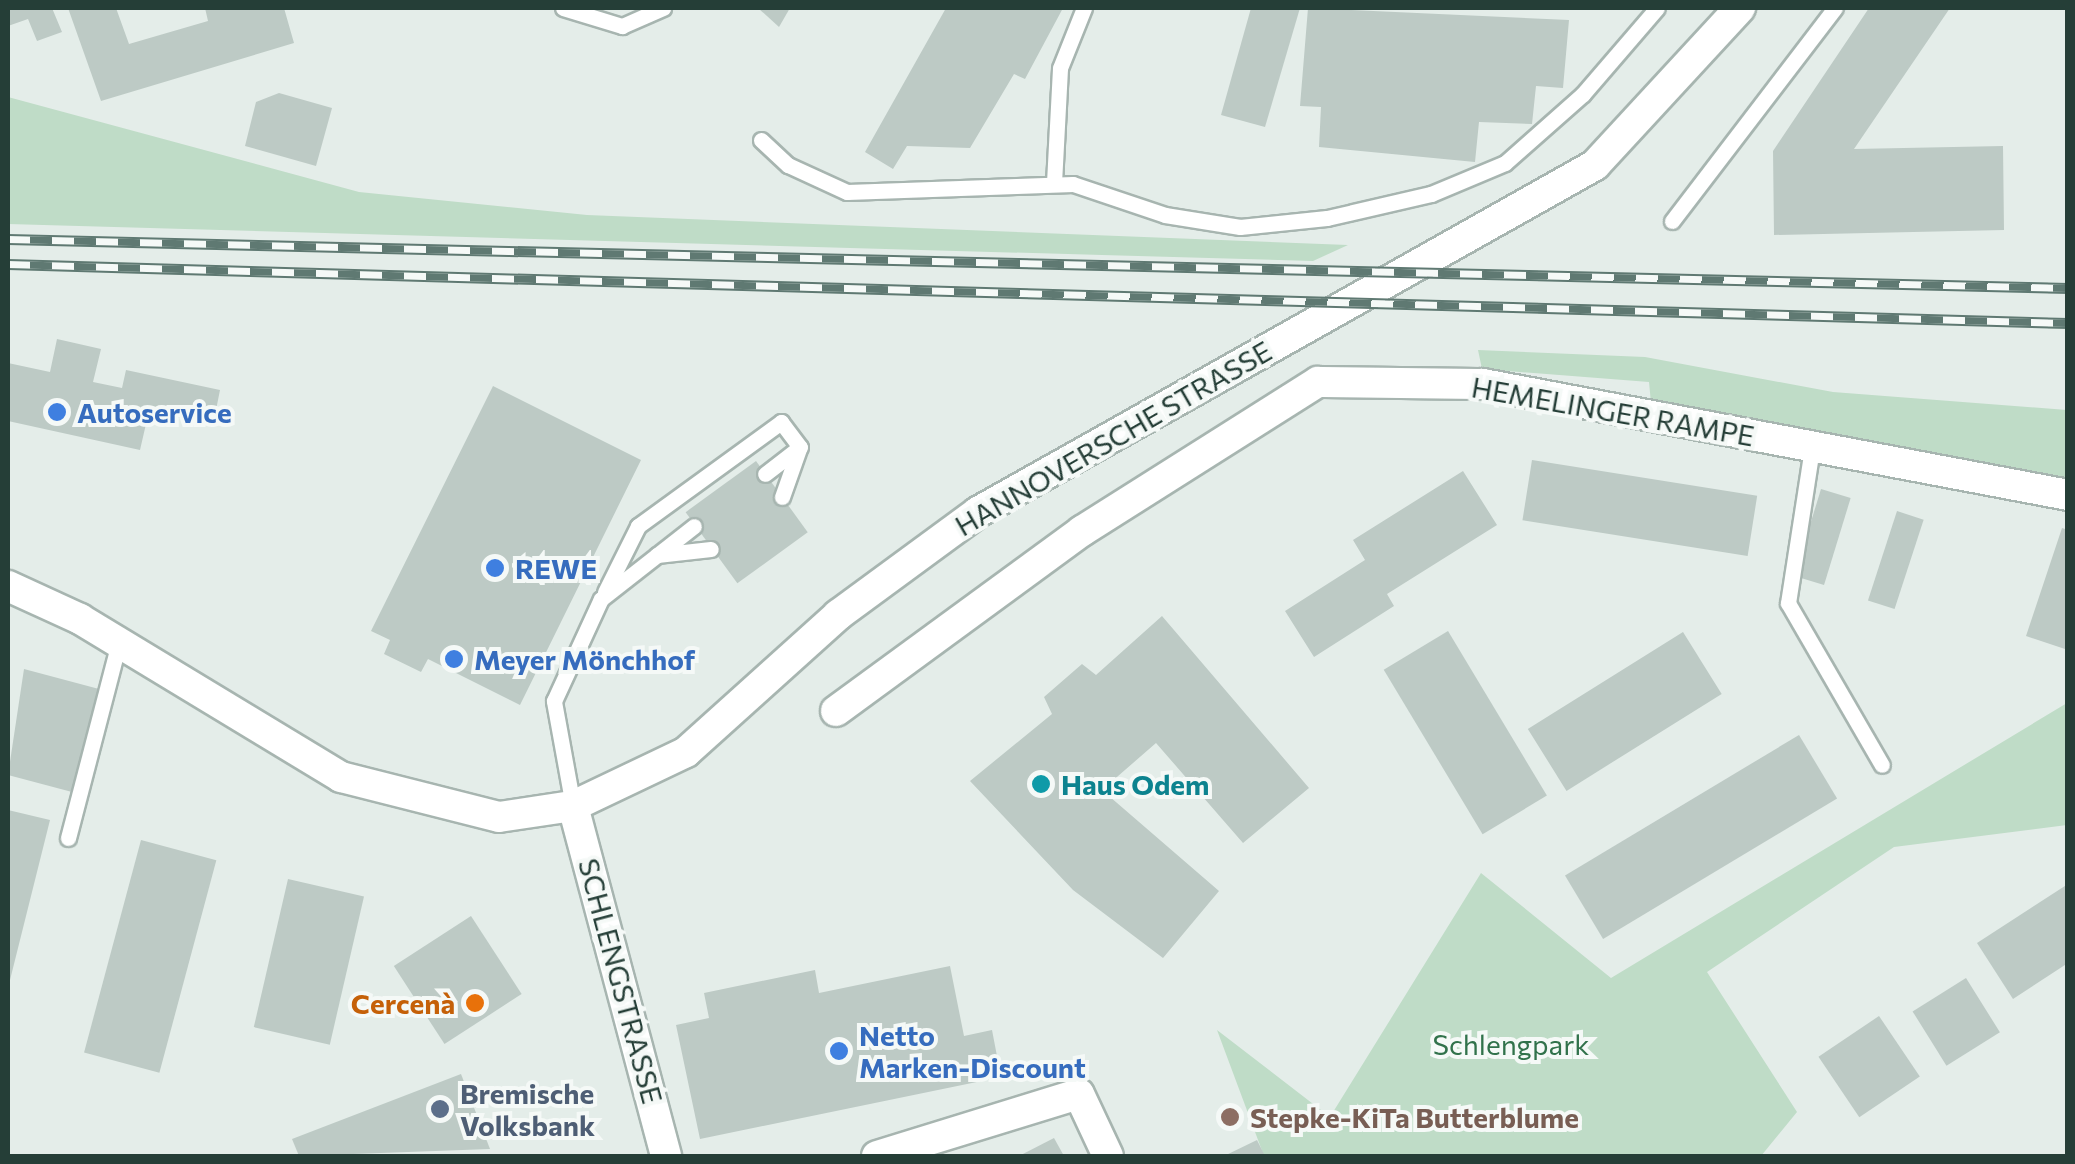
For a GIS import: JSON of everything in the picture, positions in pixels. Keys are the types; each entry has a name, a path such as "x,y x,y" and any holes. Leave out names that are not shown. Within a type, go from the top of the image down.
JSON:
{"main road":[{"name":"HANNOVERSCHE STRASSE","path":"1686,76 1718,8"},
{"name":"HANNOVERSCHE STRASSE","path":"8,586 119,642 341,776 499,817 573,806 686,752 838,615 978,512 1484,234 1594,165 1686,76 1740,8"},
{"name":"HEMELINGER RAMPE","path":"836,710 1082,531 1318,382 1483,384 2068,495"},
{"name":"SCHLENGSTRASSE","path":"573,806 666,1156"},
{"path":"877,1156 1079,1094 1108,1156"}],"lane":[{"path":"563,8 622,26 664,8"},
{"path":"1054,183 1060,68 1084,8"},
{"path":"761,140 788,165 847,192 1054,183 1240,226 1431,194 1505,163 1583,94 1657,8"},
{"path":"1672,221 1835,8"},
{"path":"573,806 554,701 638,526 780,422 800,448"},
{"path":"764,474 800,448"},
{"path":"782,497 800,448"},
{"path":"1812,448 1788,604 1882,766"},
{"path":"601,598 694,526"},
{"path":"657,554 711,549"},
{"path":"68,838 119,642"}],"green space":[{"path":"8,97 359,192 587,215 1348,245 1313,261 8,224"},
{"path":"1478,350 1645,357 1833,392 2067,410 2067,480 1651,403 1649,382 1482,369"},
{"name":"Schlengpark","path":"2067,703 2067,825 1894,847 1707,972 1797,1112 1761,1156 1264,1156 1217,1030 1330,1117 1481,873 1611,978"}],"building":[{"path":"8,8 52,8 62,32 37,41 28,19 8,26"},
{"path":"68,8 116,8 129,44 208,21 205,8 284,8 294,43 101,101"},
{"path":"758,8 790,8 779,27"},
{"path":"946,8 1063,8 1025,79 1014,74 970,148 907,146 893,169 865,152"},
{"path":"1251,8 1300,8 1265,127 1221,115"},
{"path":"1308,8 1569,20 1563,88 1536,86 1532,124 1479,122 1475,162 1319,147 1321,107 1300,106"},
{"path":"1869,8 1950,8 1854,149 2003,146 2004,230 1774,235 1773,151"},
{"path":"279,93 332,108 316,166 245,146 256,102"},
{"path":"57,339 101,349 93,382 122,388 126,370 220,390 213,425 149,411 140,450 8,421 8,363 50,372"},
{"name":"REWE","path":"493,386 641,460 520,705 428,659 421,672 384,654 390,640 371,631"},
{"path":"1532,460 1757,496 1748,556 1522,520"},
{"path":"756,461 808,532 737,583 686,512"},
{"path":"1463,471 1497,525 1387,594 1394,606 1314,657 1285,611 1365,560 1353,540"},
{"path":"1821,489 1851,498 1824,585 1794,576"},
{"path":"1897,511 1924,520 1895,609 1868,600"},
{"path":"2062,528 2068,530 2068,650 2026,636"},
{"name":"Haus Odem","path":"1162,616 1309,788 1243,843 1156,743 1102,790 1219,891 1163,958 1073,890 970,781 1052,714 1044,697 1082,664 1096,675"},
{"path":"1448,631 1547,796 1483,834 1384,670"},
{"path":"1683,632 1722,694 1566,791 1528,729"},
{"path":"24,669 99,689 72,792 8,775"},
{"path":"1799,735 1837,798 1603,939 1565,876"},
{"path":"8,810 50,820 9,984 8,983"},
{"path":"141,840 216,860 159,1073 84,1053"},
{"path":"288,879 364,897 330,1045 254,1027"},
{"path":"2068,884 2068,963 2013,999 1977,943"},
{"path":"471,916 522,994 444,1044 394,966"},
{"name":"Netto Marken-Discount","path":"950,966 964,1036 992,1030 1001,1077 700,1139 676,1025 709,1018 704,993 815,970 819,993"},
{"path":"1966,978 2000,1032 1946,1066 1913,1011"},
{"path":"1879,1016 1920,1077 1859,1117 1818,1057"},
{"path":"461,1074 490,1149 299,1156 292,1139"},
{"path":"1054,1138 1064,1156 1019,1156"},
{"path":"1257,1140 1265,1156 1224,1156"}],"railway":[{"path":"8,239 2068,288"},
{"path":"8,264 2068,323"}],"place":[{"name":"Autoservice","path":"57,412"},
{"name":"REWE","path":"495,568"},
{"name":"Meyer Mönchhof","path":"454,659"},
{"name":"Haus Odem","path":"1041,784"},
{"name":"Cercenà","path":"475,1003"},
{"name":"Netto Marken-Discount","path":"839,1051"},
{"name":"Bremische Volksbank","path":"440,1109"},
{"name":"Stepke-KiTa Butterblume","path":"1230,1117"}]}
